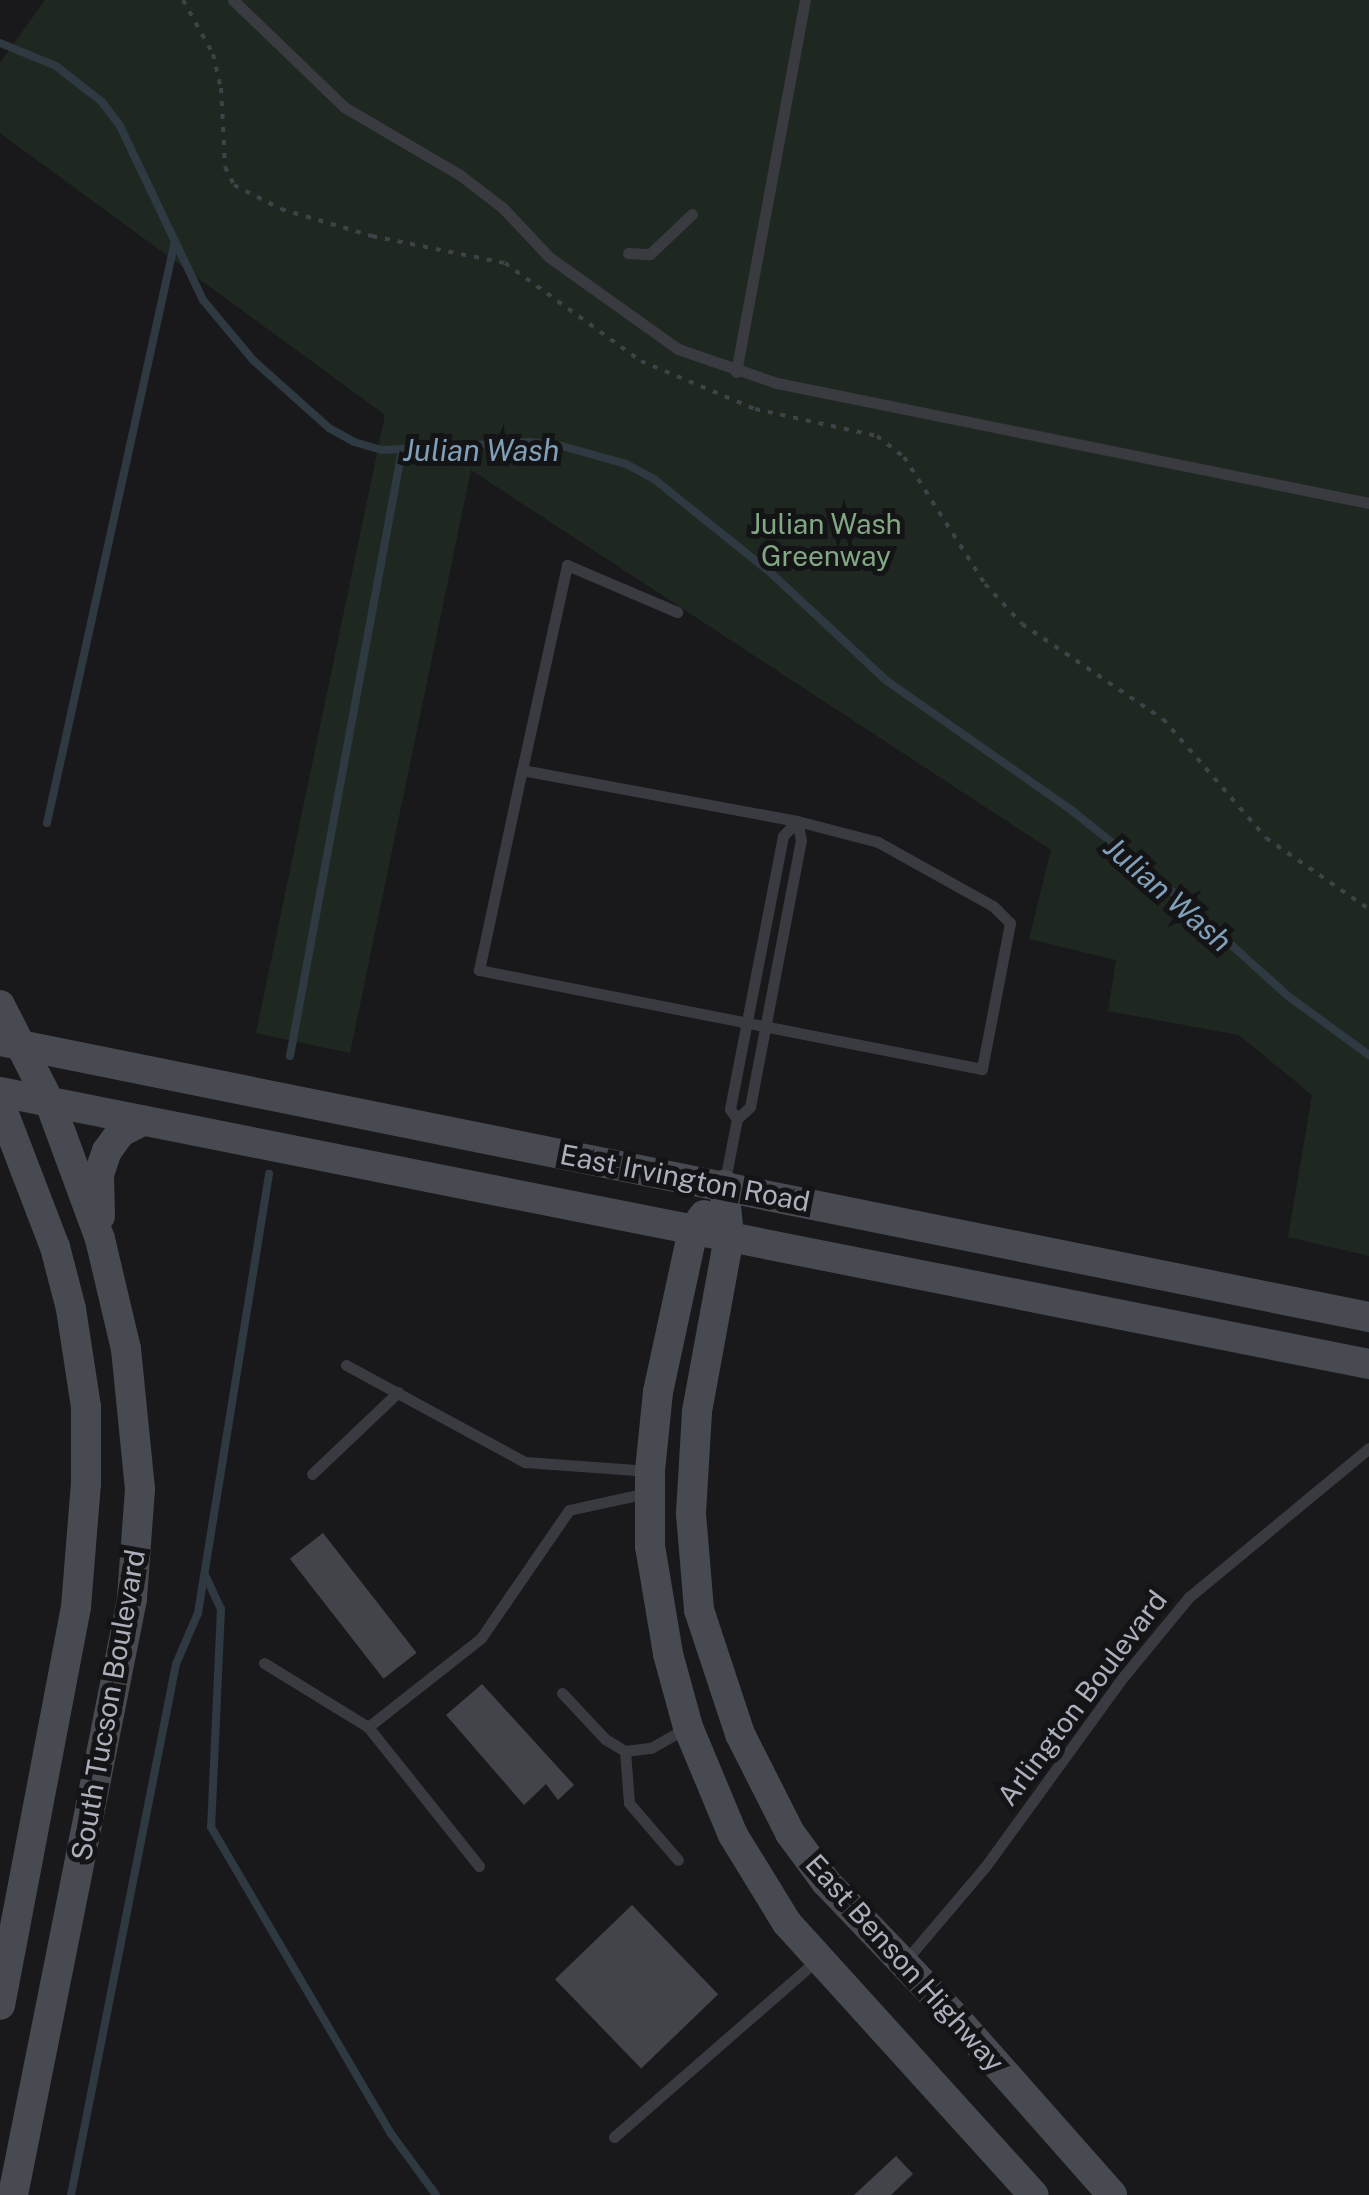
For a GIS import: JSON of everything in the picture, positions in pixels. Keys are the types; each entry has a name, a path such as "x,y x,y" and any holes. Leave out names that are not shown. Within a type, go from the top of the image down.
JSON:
{"main road":[{"path":"0,1005 12,1043"},
{"name":"East Irvington Road","path":"12,1043 1369,1317"},
{"name":"South Tucson Boulevard","path":"12,1043 50,1102 100,1239 134,1404 139,1540 132,1600 14,2195"},
{"name":"East Irvington Road","path":"0,1092 1369,1364"},
{"name":"South Tucson Boulevard","path":"0,1104 55,1247 71,1309 86,1406 76,1607 0,2005"},
{"path":"100,1239 99,1174 105,1156 121,1132 143,1122"},
{"name":"East Benson Highway","path":"724,1186 693,1230 658,1392 650,1481 650,1546 659,1605 688,1727 708,1784 740,1847 787,1923 1034,2195"},
{"name":"East Benson Highway","path":"724,1186 730,1238 690,1463 693,1566 699,1610 740,1734 790,1833 826,1882 1112,2195"}],"lane":[{"path":"234,0 344,107 460,175 502,208 549,257 678,349 736,372 1369,503"},
{"path":"736,372 806,0"},
{"path":"628,253 650,254 692,214"},
{"path":"522,770 797,820 878,842 993,906 1010,922 982,1068 479,970 522,770 568,564 677,612"},
{"path":"737,1119 730,1109 784,836 797,820"},
{"path":"724,1186 737,1119 750,1107 802,840 797,820"},
{"path":"346,1365 524,1462 650,1481"},
{"path":"312,1474 398,1392"},
{"name":"Arlington Boulevard","path":"903,1963 985,1867 1124,1676 1190,1597 1369,1448"},
{"path":"368,1727 481,1638 568,1510 650,1481"},
{"path":"264,1663 368,1727 479,1866"},
{"path":"562,1692 605,1739 625,1751 651,1748 688,1727"},
{"path":"625,1751 628,1803 678,1860"},
{"path":"614,2137 819,1958"}],"path":[{"path":"184,0 213,54 221,88 225,167 234,186 281,208 372,236 504,263 590,327 656,368 755,409 877,436 904,457 985,584 1022,624 1163,719 1266,838 1369,909"}],"green space":[{"name":"Julian Wash Greenway","path":"45,0 1369,0 1369,1256 1288,1237 1312,1095 1239,1035 1108,1011 1116,960 1029,939 1051,850 471,470 350,1053 256,1033 385,415 0,133 0,63"}],"building":[{"path":"323,1533 417,1653 383,1679 290,1559"},
{"path":"482,1684 574,1785 558,1800 546,1784 524,1805 446,1715"},
{"path":"632,1905 718,1994 641,2069 555,1979"},
{"path":"896,2156 913,2174 891,2195 854,2195"}],"waterway":[{"name":"Julian Wash","path":"0,43 56,66 102,102 120,126 203,300 253,360 329,428 354,442 382,450 530,442 562,446 626,464 654,479 771,573 887,681 1071,810 1157,878 1288,996 1369,1055"},
{"path":"47,823 175,241"},
{"path":"290,1056 402,450"},
{"path":"71,2195 176,1664 198,1613 269,1174"},
{"path":"206,1577 221,1609 211,1827 392,2135 436,2195"}]}
